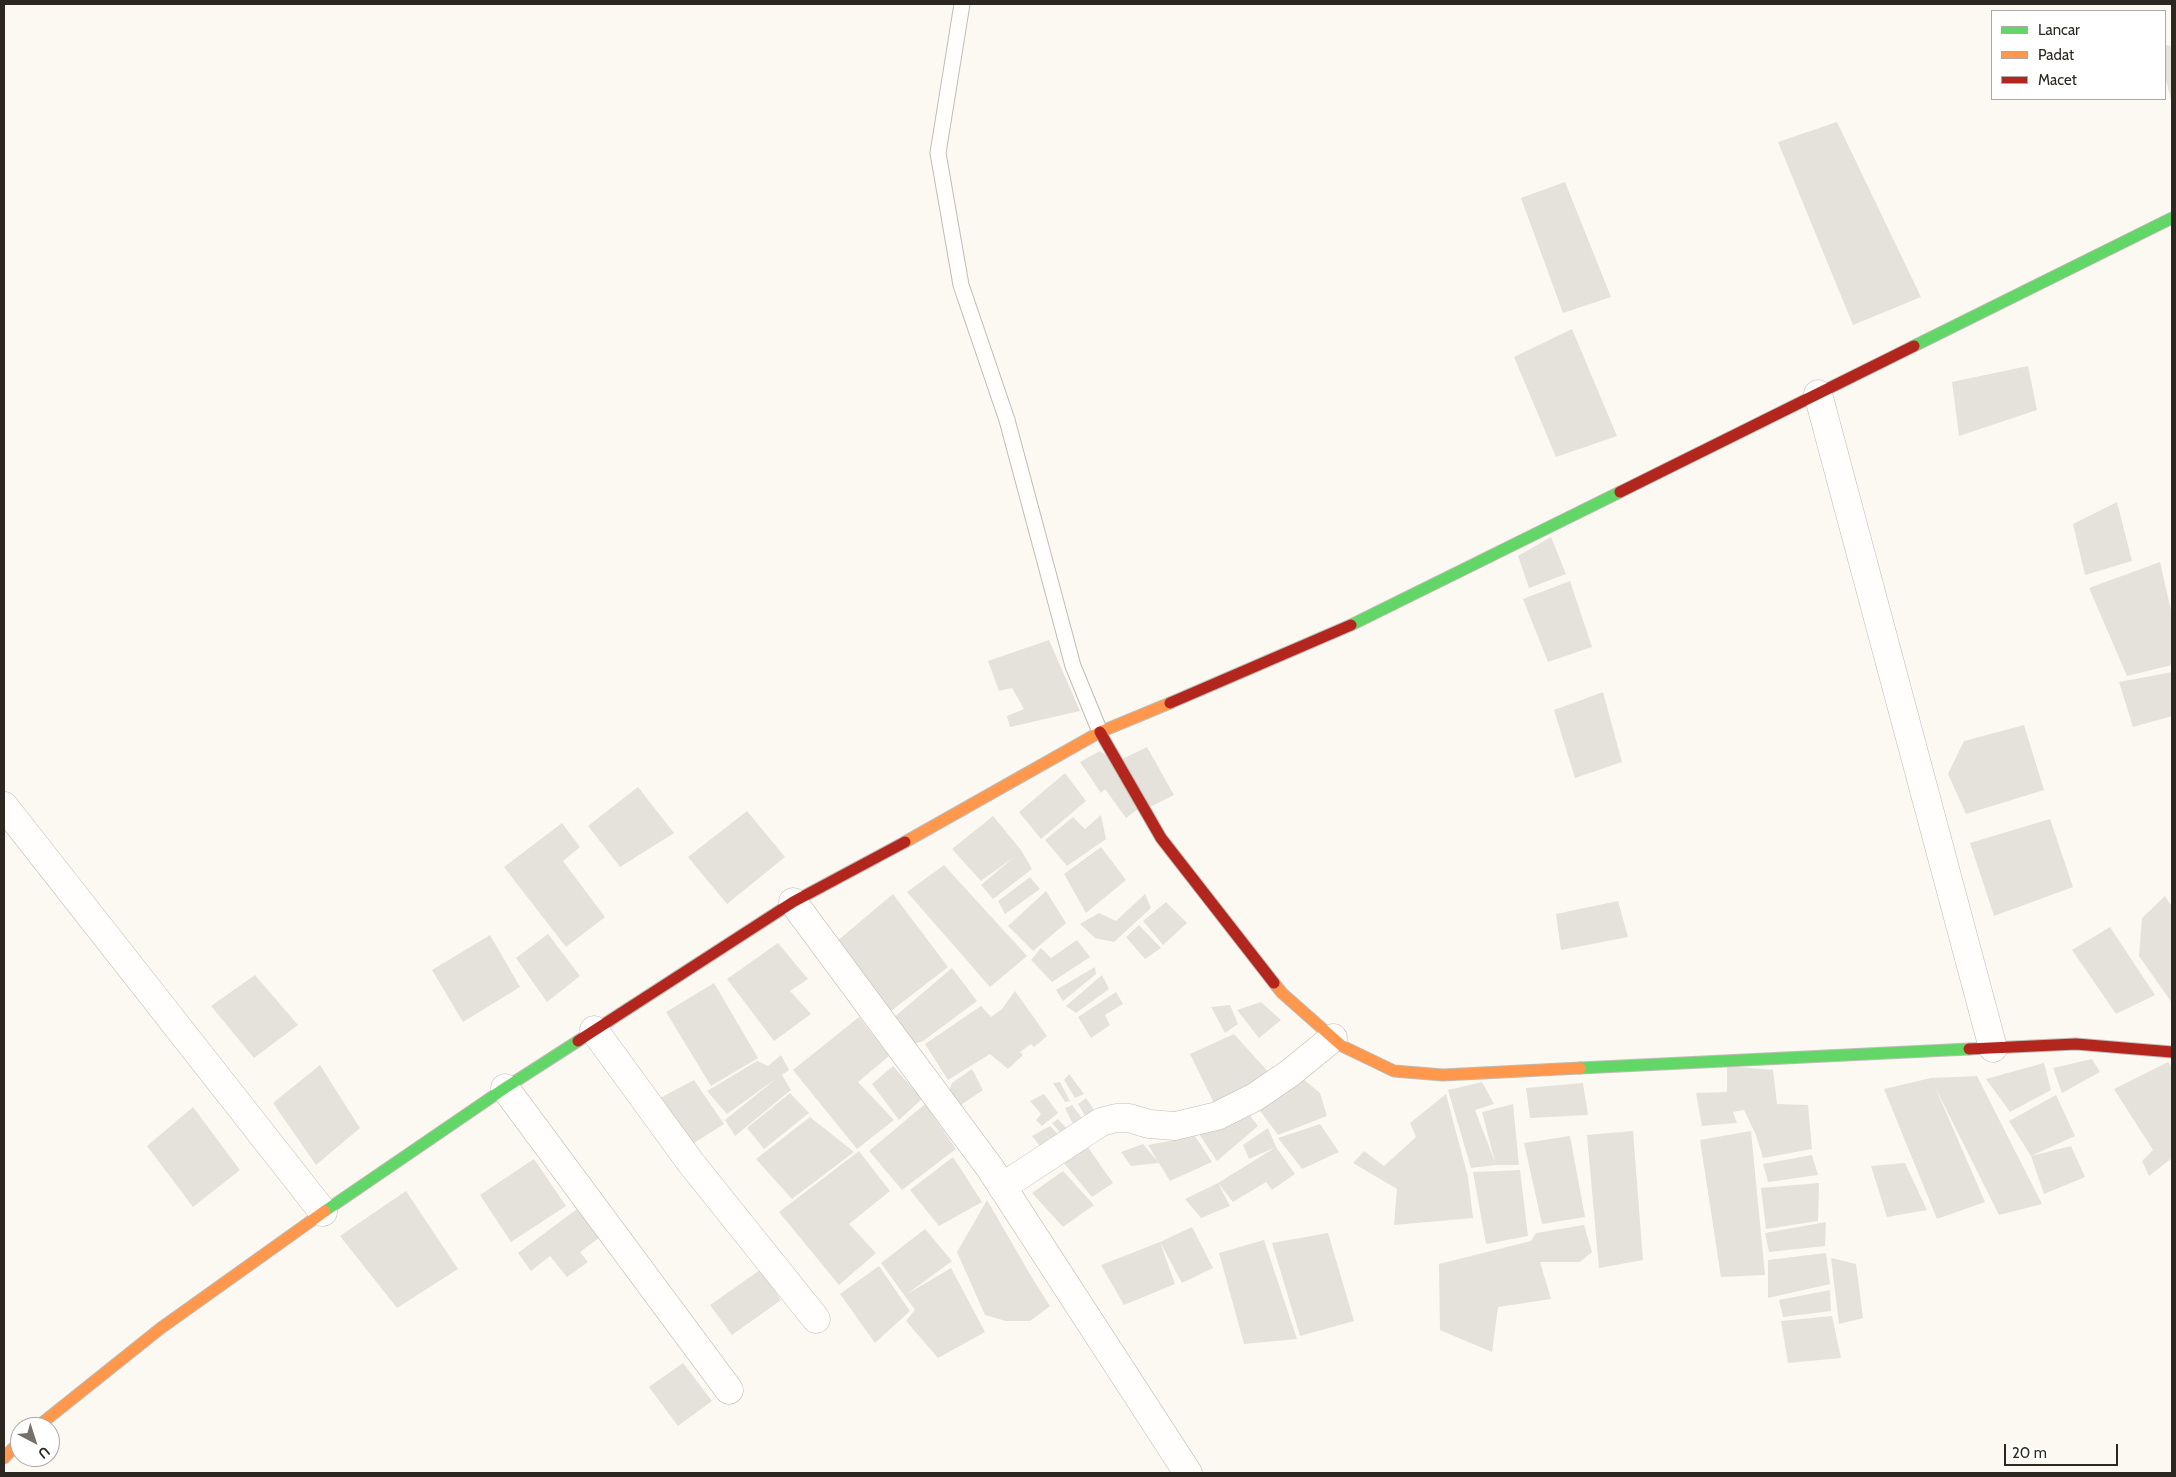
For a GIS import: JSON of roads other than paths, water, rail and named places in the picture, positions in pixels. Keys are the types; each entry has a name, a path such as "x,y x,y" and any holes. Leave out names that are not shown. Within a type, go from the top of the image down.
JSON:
{"street":[{"path":"50,1417 161,1328 323,1212 506,1088 793,902 884,854 1100,732 1327,637 2172,218"},
{"path":"1818,394 1993,1048"},
{"path":"1100,732 1161,838 1282,993 1342,1046 1394,1071 1443,1075 2076,1044 2172,1052"},
{"path":"4,806 323,1212"},
{"path":"793,902 990,1168 1188,1473"},
{"path":"594,1030 691,1163 816,1319"},
{"path":"1002,1187 1101,1122 1116,1118 1129,1118 1149,1124 1175,1126 1217,1116 1255,1097 1290,1073 1333,1038"},
{"path":"506,1088 729,1390"}],"lane":[{"path":"962,4 938,153 962,285 1007,420 1073,666 1100,732"}]}
